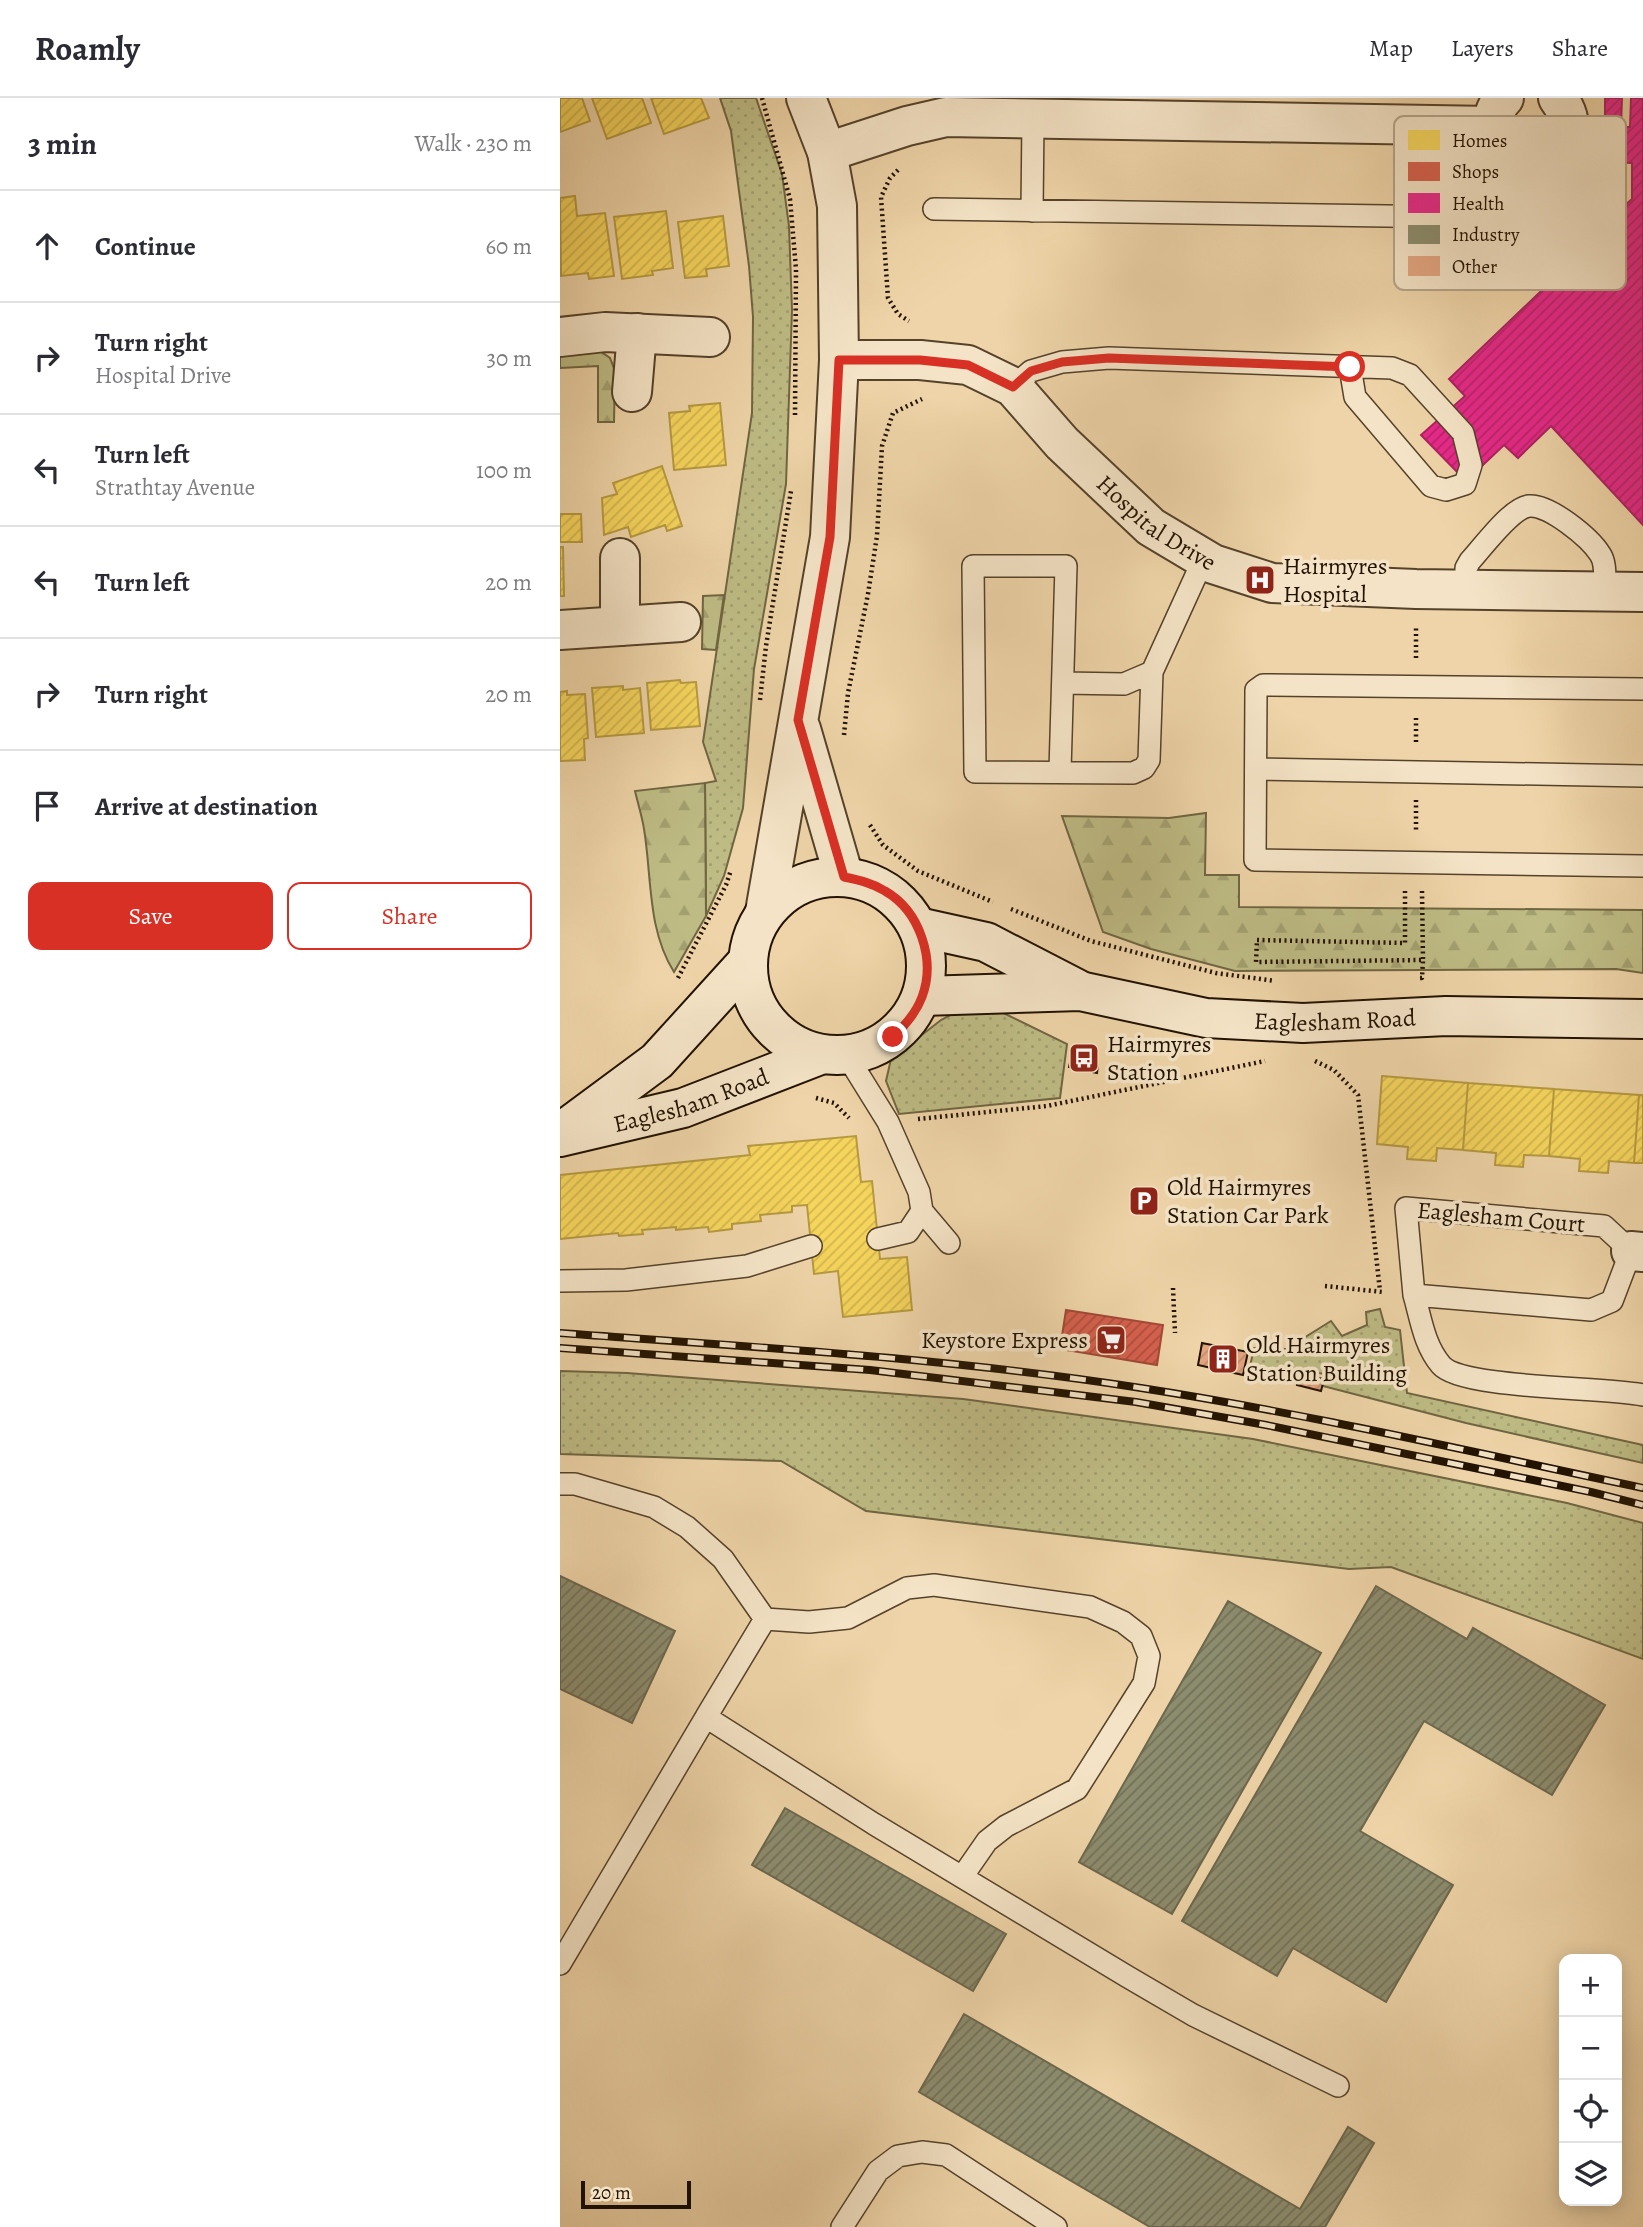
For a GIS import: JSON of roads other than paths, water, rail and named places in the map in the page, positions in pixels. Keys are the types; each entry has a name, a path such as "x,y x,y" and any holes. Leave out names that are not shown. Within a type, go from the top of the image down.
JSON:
{"street":[{"path":"765,912 785,893 803,883 823,877 844,877 867,882 888,892 905,907 918,927 925,949 927,973 922,996 910,1018 893,1037 871,1049 833,1055 796,1046 775,1032 760,1012 750,989 747,962 753,936 765,912 830,537 839,360 837,206 827,152 806,98"},
{"path":"1558,98 1568,116"},
{"path":"827,152 907,126 946,117 1033,119 1177,110 1394,121"},
{"path":"560,337 605,332 710,337"},
{"path":"632,392 637,333"},
{"name":"Hospital Drive","path":"839,360 920,360 968,365 1013,387 1062,443 1151,527 1213,564 1272,583 1416,589 1643,592"},
{"path":"620,558 620,626"},
{"path":"560,631 681,622"},
{"path":"798,720 844,877"},
{"name":"Eaglesham Road","path":"918,927 986,942 1080,991"},
{"name":"Eaglesham Road","path":"560,1135 657,1061 747,962"},
{"name":"Eaglesham Road","path":"922,996 1080,991 1206,1018 1303,1023 1446,1016 1643,1019"},
{"name":"Eaglesham Road","path":"1594,1018 1643,1035"},
{"name":"Eaglesham Road","path":"560,1135 683,1108 833,1055"}],"lane":[{"path":"1032,211 1033,119"},
{"path":"934,209 1394,216"},
{"path":"1013,387 1031,371 1062,362 1109,358 1392,368 1410,375 1463,433 1471,465 1465,484 1446,490 1432,486 1355,397 1350,367"},
{"path":"1466,590 1466,568 1470,561 1514,513 1530,506 1548,509 1579,531 1600,552 1604,561 1605,591"},
{"path":"1060,771 1066,566 973,566 975,772 1133,773 1144,768 1149,760 1152,672 1204,558"},
{"path":"1063,683 1124,684 1152,672"},
{"path":"1643,689 1263,685 1256,690 1255,860 1643,866"},
{"path":"1256,769 1643,776"},
{"path":"833,1055 888,1122 919,1192 922,1211 949,1243"},
{"name":"Eaglesham Court","path":"1414,1295 1591,1310 1612,1301 1637,1251 1604,1226 1406,1208 1414,1295 1427,1342 1443,1368 1477,1380 1643,1395"},
{"path":"878,1239 908,1232 922,1211"},
{"path":"560,1281 626,1280 747,1266 811,1246"},
{"path":"560,1484 575,1485 654,1507 687,1527 723,1559 765,1619"},
{"path":"765,1619 809,1622 848,1618 907,1588 934,1585 1090,1607 1122,1622 1141,1636 1149,1656 1144,1683 1077,1789 1006,1826 987,1841 962,1877"},
{"path":"560,1964 765,1619"},
{"path":"706,1717 962,1877 1193,2015 1338,2086"},
{"path":"842,2227 878,2171 898,2156 922,2152 946,2155 1056,2227"}],"railway":[{"path":"560,1333 851,1354 1141,1388 1393,1435 1643,1488"},
{"path":"560,1348 870,1370 1136,1402 1266,1425 1643,1505"}],"place":[{"name":"Hairmyres Hospital","path":"1260,580"},
{"name":"Hairmyres Station","path":"1084,1058"},
{"name":"Old Hairmyres Station Car Park","path":"1144,1201"},
{"name":"Keystore Express","path":"1111,1340"},
{"name":"Old Hairmyres Station Building","path":"1223,1359"}]}
